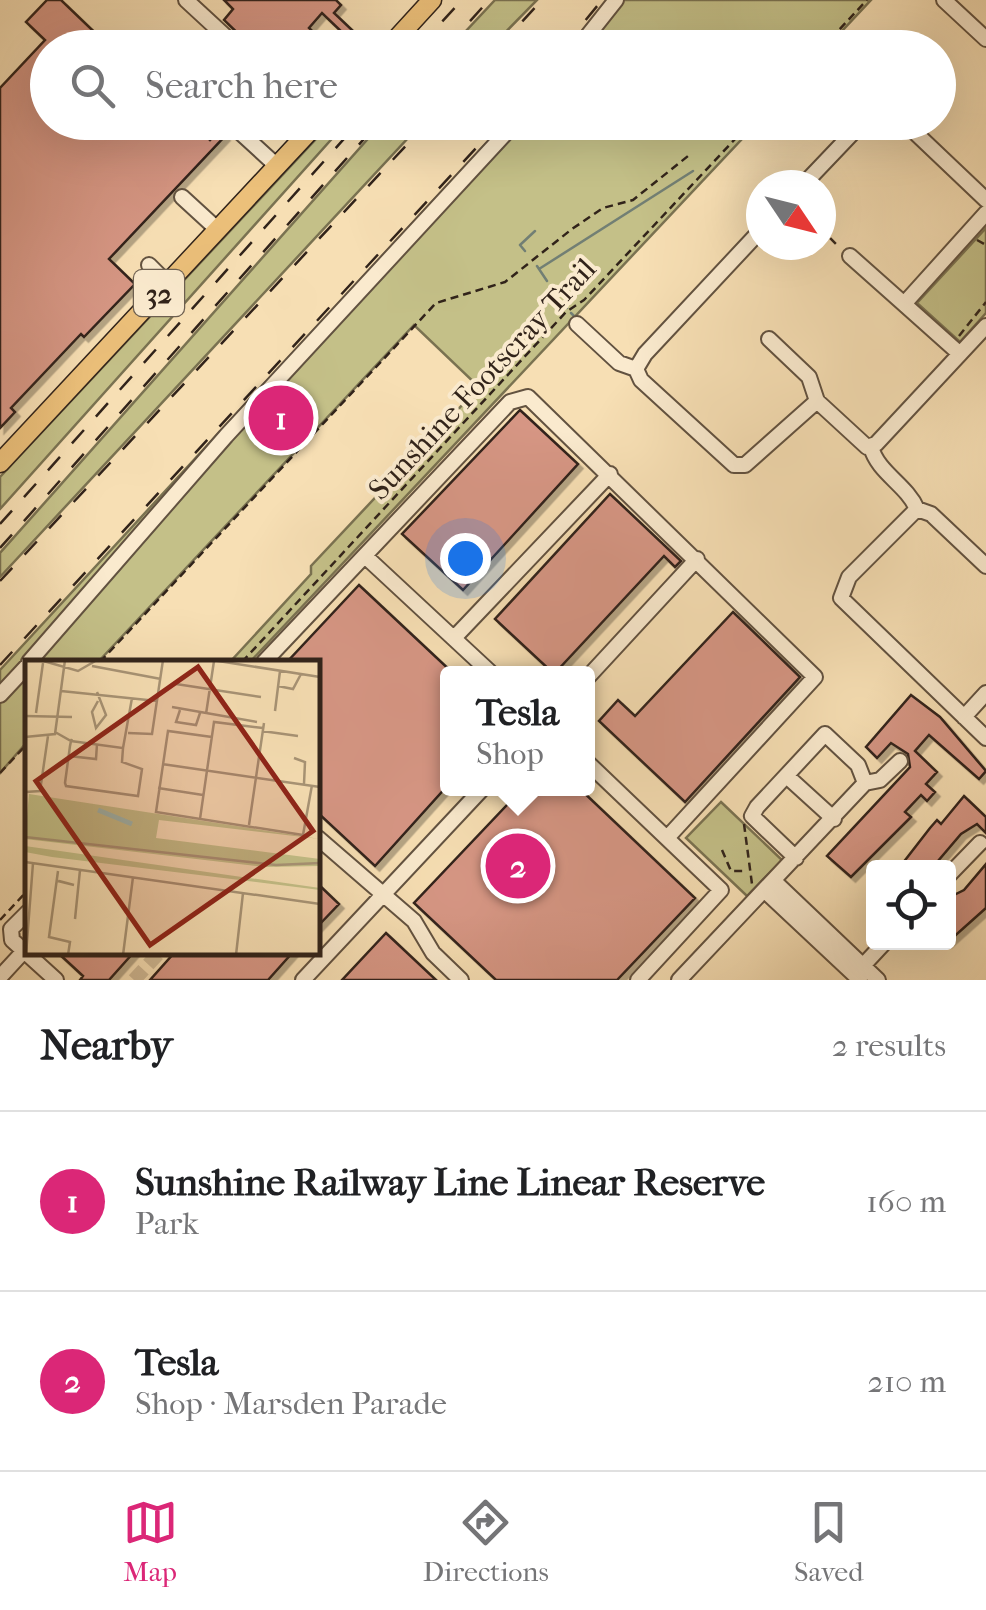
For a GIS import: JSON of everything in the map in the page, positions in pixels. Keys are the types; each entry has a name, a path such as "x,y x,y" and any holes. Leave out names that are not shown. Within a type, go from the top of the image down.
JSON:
{"main road":[{"path":"404,30 432,0"},
{"name":"32","path":"0,463 302,140"}],"street":[{"path":"186,0 218,30"},
{"path":"592,30 616,0"},
{"path":"944,0 986,40"},
{"path":"249,140 278,166"},
{"path":"31,660 226,436 499,140"},
{"path":"818,170 846,140"},
{"path":"923,140 986,200"},
{"path":"182,198 218,230"},
{"path":"904,304 986,213"},
{"path":"636,368 644,354 746,246"},
{"path":"845,251 958,348"},
{"path":"149,265 168,284"},
{"path":"576,324 619,363 636,368"},
{"path":"871,446 958,348 986,326"},
{"path":"769,339 809,377 818,401 857,442 871,446"},
{"path":"636,368 641,380 734,465 745,464 818,401"},
{"path":"266,660 518,397 536,403 815,677 667,838"},
{"path":"871,446 876,462 906,491 917,509 931,514 986,566"},
{"path":"454,638 610,474"},
{"path":"917,509 842,586 841,598 986,738"},
{"path":"365,556 484,666"},
{"path":"595,669 697,559"},
{"path":"0,694 25,667"},
{"path":"964,716 986,693"},
{"path":"796,858 752,815 824,734 858,766 865,783"},
{"path":"679,980 865,783 880,780 900,761"},
{"path":"595,770 721,890 638,980"},
{"path":"790,779 834,819"},
{"path":"303,980 476,796"},
{"path":"320,840 414,921 433,953 461,980"},
{"path":"956,868 980,843"},
{"path":"765,888 856,975 878,980"},
{"path":"0,977 24,951 12,940 11,930 25,915"},
{"path":"856,975 878,950"},
{"path":"28,955 56,980"}],"path":[{"path":"839,30 867,0"},
{"name":"Sunshine Footscray Trail","path":"244,660 566,312 584,300 734,140"},
{"path":"102,660 436,303 504,282 603,208 633,200 688,156"},
{"path":"836,243 845,251"},
{"path":"958,348 986,302"},
{"path":"0,774 25,746"},
{"path":"752,815 744,826 749,841 748,870 765,888"},
{"path":"722,850 731,871 748,870"},
{"path":"0,920 25,893"}],"shaded area":[{"path":"495,0 537,0 508,30 467,30"},
{"path":"608,0 871,0 843,30 583,30"},
{"path":"315,140 331,140 0,509 0,477"},
{"path":"367,140 406,140 0,577 0,553"},
{"path":"489,140 741,140 252,660 232,660 311,574 311,566 479,387 414,325 100,660 25,660 25,744 0,773 0,670"},
{"path":"986,228 986,313 960,342 917,303"},
{"path":"721,802 782,860 747,896 686,838"}],"building":[{"path":"47,0 61,0 92,30 34,30 26,22"},
{"path":"224,0 336,0 341,5 334,13 352,30 340,30 322,13 311,30 234,30 224,20 233,9"},
{"path":"30,56 30,140 221,140 109,259 135,284 11,408 15,412 0,428 0,88"},
{"path":"520,410 578,464 463,590 402,534"},
{"path":"610,494 681,561 675,567 664,556 561,666 545,666 495,619"},
{"path":"359,585 445,666 440,666 440,794 375,866 320,815 320,660 289,660"},
{"path":"733,612 800,677 685,802 599,721 618,700 635,716"},
{"path":"911,695 940,717 986,771 979,779 929,735 915,751 937,772 926,784 935,792 927,801 921,795 905,812 911,817 851,877 827,856 910,767 908,754 891,743 877,758 866,747"},
{"path":"515,796 587,796 695,898 617,980 496,980 414,903"},
{"path":"964,796 986,817 986,833 977,824 961,834 939,860 905,860 937,820 941,824"},
{"path":"986,864 986,908 956,935 956,894"},
{"path":"320,886 339,904 320,924"},
{"path":"386,933 436,980 342,980"},
{"path":"60,955 131,955 109,980 80,980 83,976"},
{"path":"172,955 290,955 268,980 150,980"}],"waterway":[{"path":"539,269 693,171"},
{"path":"525,251 520,245 535,231"},
{"path":"537,266 547,281"},
{"path":"563,303 567,308"},
{"path":"571,313 574,316"}],"tunnel":[{"path":"134,980 157,955"}],"railway":[{"path":"434,30 462,0"},
{"path":"462,30 489,0"},
{"path":"514,30 542,0"},
{"path":"578,30 602,0"},
{"path":"0,524 343,140"},
{"path":"0,548 363,140"},
{"path":"0,581 411,140"},
{"path":"0,665 483,140"}],"place":[{"name":"Sunshine Railway Line Linear Reserve","path":"281,418"},
{"name":"Tesla","path":"518,866"}]}
